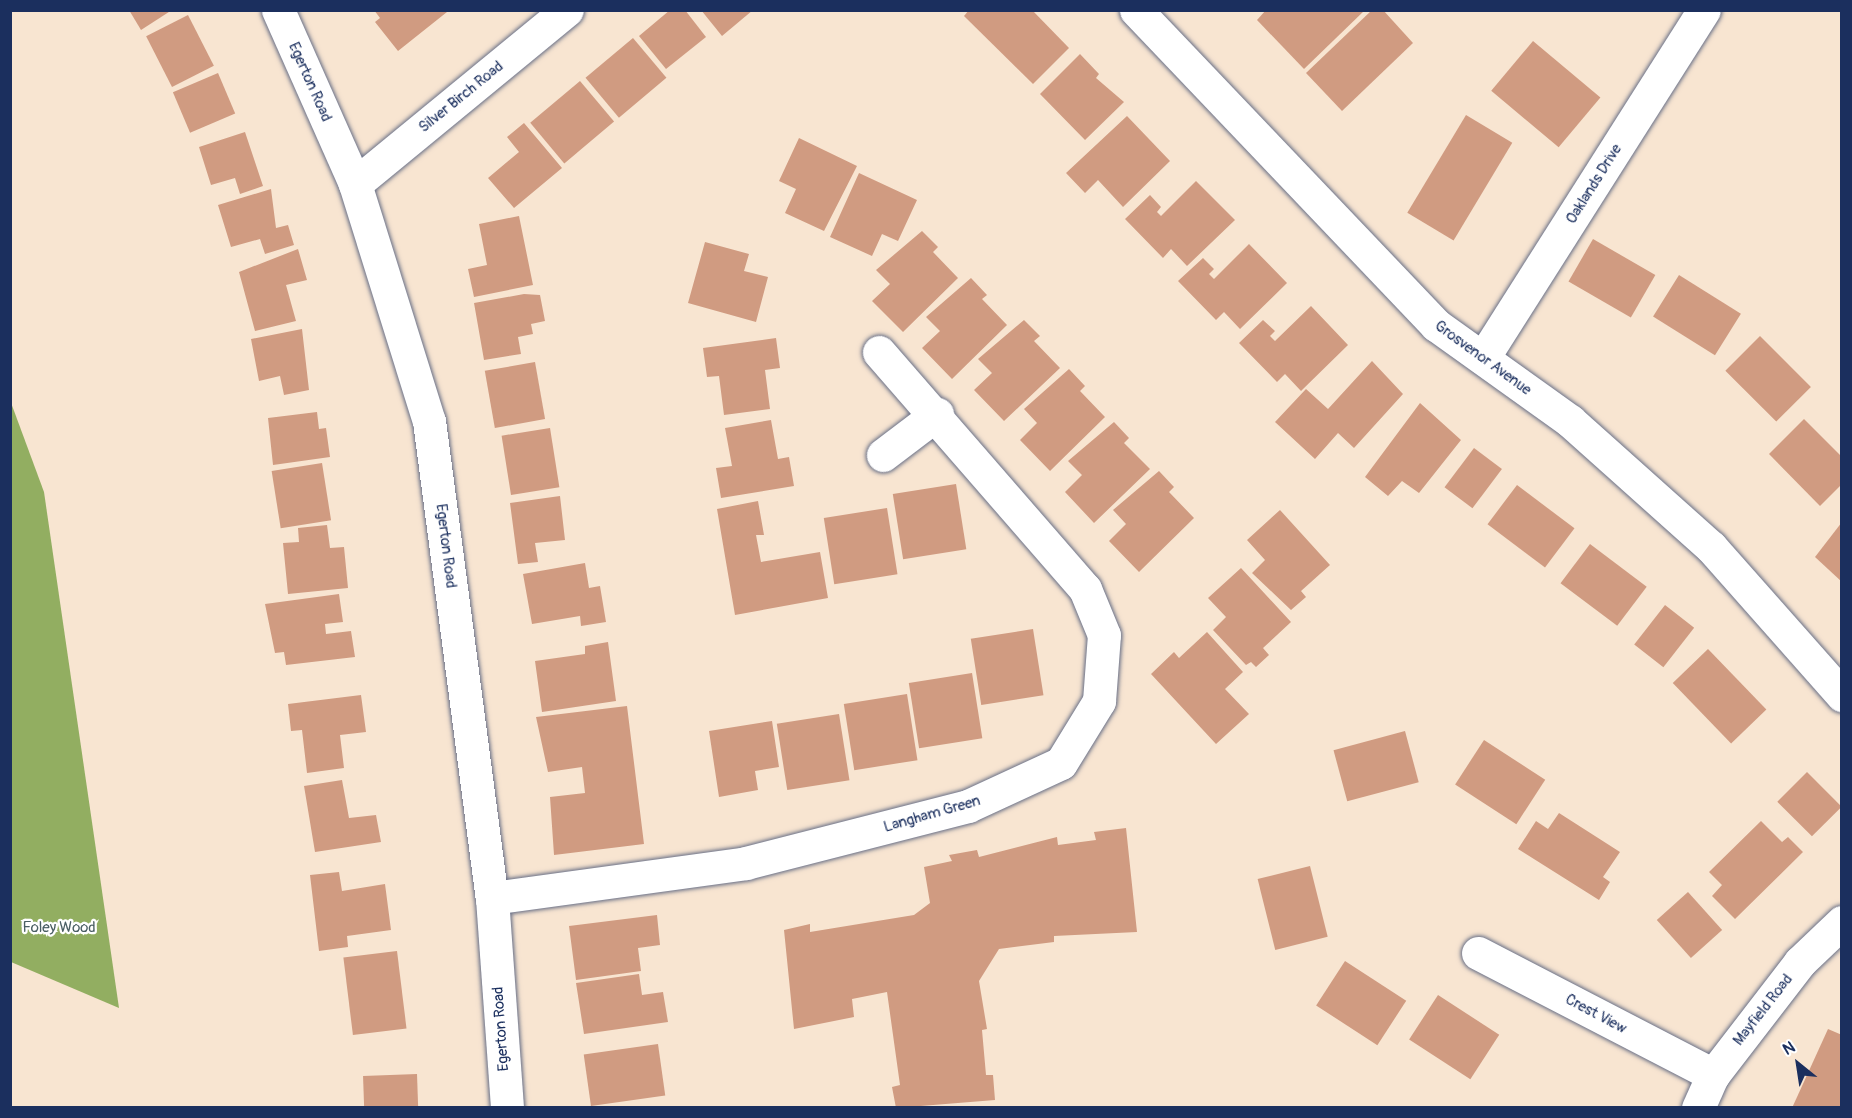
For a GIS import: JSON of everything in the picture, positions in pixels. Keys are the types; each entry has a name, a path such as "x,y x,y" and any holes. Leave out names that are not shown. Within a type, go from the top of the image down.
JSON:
{"street":[{"name":"Egerton Road","path":"278,10 356,184 429,421 492,898 507,1107"},
{"name":"Silver Birch Road","path":"356,184 567,10"},
{"name":"Grosvenor Avenue","path":"1136,10 1436,325 1570,421 1711,547 1842,695"},
{"name":"Oaklands Drive","path":"1483,358 1704,10"},
{"name":"Langham Green","path":"492,898 746,863 968,806 1060,763 1099,701 1104,635 1084,589 937,414 879,352"},
{"path":"883,455 937,414"},
{"name":"Mayfield Road","path":"1698,1107 1713,1075 1800,962 1842,922"},
{"name":"Crest View","path":"1478,952 1713,1075"}],"green space":[{"name":"Foley Wood","path":"10,400 44,492 119,1008 11,962"}],"building":[{"path":"129,10 172,10 141,30"},
{"path":"374,10 446,10 447,12 398,51 375,22 380,18"},
{"path":"670,10 685,10 706,37 666,69 639,36"},
{"path":"701,10 753,10 722,36"},
{"path":"969,10 1032,10 1069,48 1033,84 964,16"},
{"path":"1266,10 1365,10 1304,69 1257,20"},
{"path":"1372,10 1383,10 1413,43 1342,111 1306,73"},
{"path":"188,15 214,66 172,87 146,36"},
{"path":"633,38 666,78 619,118 586,78"},
{"path":"1533,41 1600,98 1559,147 1491,91"},
{"path":"1080,54 1099,74 1096,78 1124,102 1085,140 1040,94"},
{"path":"218,73 235,114 190,133 173,92"},
{"path":"580,81 614,122 564,163 530,123"},
{"path":"1466,115 1512,143 1454,241 1407,213"},
{"path":"1127,116 1170,161 1123,207 1098,180 1085,193 1066,173"},
{"path":"524,123 562,168 514,208 488,178 519,152 507,137"},
{"path":"245,132 263,186 240,194 235,178 211,185 199,147"},
{"path":"799,138 857,166 824,231 785,213 796,189 779,181"},
{"path":"859,173 917,200 898,241 882,234 872,256 830,237"},
{"path":"1196,181 1235,220 1187,266 1171,249 1163,258 1125,219 1150,195 1161,207 1157,212 1161,216"},
{"path":"271,189 276,228 288,225 294,245 265,254 260,239 231,247 218,205"},
{"path":"519,216 533,285 474,297 468,269 487,265 479,224"},
{"path":"922,231 938,247 933,252 958,278 903,332 872,301 890,284 876,270"},
{"path":"1593,239 1655,275 1631,317 1568,281"},
{"path":"705,242 749,254 744,271 768,277 756,322 688,303"},
{"path":"1249,244 1287,283 1240,329 1224,312 1216,320 1178,281 1203,258 1214,269 1209,274 1214,279"},
{"path":"298,249 307,280 286,285 296,321 255,331 239,272"},
{"path":"1679,275 1741,314 1715,355 1653,317"},
{"path":"971,278 987,295 982,299 1007,325 952,379 922,348 940,331 926,317"},
{"path":"524,294 540,295 545,321 531,324 533,334 518,337 521,354 484,360 474,303"},
{"path":"1311,306 1348,345 1301,391 1285,374 1277,382 1239,343 1263,320 1275,331 1270,336 1275,341"},
{"path":"1024,320 1040,336 1034,341 1060,368 1004,421 974,390 992,373 978,359"},
{"path":"302,329 309,390 284,395 280,376 259,381 251,339"},
{"path":"1760,336 1811,387 1776,422 1725,371"},
{"path":"776,338 780,368 765,370 770,409 724,415 719,376 707,377 703,348"},
{"path":"1372,361 1403,394 1354,448 1338,433 1315,459 1275,422 1306,389 1328,409"},
{"path":"535,362 545,419 495,428 485,371"},
{"path":"1069,369 1085,386 1080,391 1105,417 1050,471 1020,440 1037,423 1024,409"},
{"path":"1420,403 1461,440 1419,493 1402,481 1388,496 1365,477"},
{"path":"317,412 319,429 326,428 330,457 273,465 268,418"},
{"path":"1804,419 1842,457 1842,484 1820,506 1769,454"},
{"path":"771,420 778,459 789,457 794,486 721,498 716,468 732,466 725,428"},
{"path":"1114,422 1129,438 1124,443 1150,469 1094,523 1065,492 1082,475 1068,461"},
{"path":"550,428 559,487 511,495 502,436"},
{"path":"1474,448 1502,469 1472,508 1445,487"},
{"path":"322,463 331,520 281,528 272,471"},
{"path":"1159,471 1174,487 1169,492 1194,518 1139,572 1109,541 1126,524 1113,510"},
{"path":"956,484 966,549 903,559 893,494"},
{"path":"1517,485 1575,528 1545,567 1488,524"},
{"path":"560,496 565,540 535,543 538,562 518,564 510,503"},
{"path":"758,501 764,535 756,535 761,562 820,552 828,598 735,615 717,509"},
{"path":"887,508 897,574 834,584 824,518"},
{"path":"1280,510 1330,565 1301,591 1306,597 1291,610 1252,573 1265,560 1247,540"},
{"path":"1842,522 1842,582 1815,557"},
{"path":"327,525 330,548 344,547 348,588 288,594 283,543 299,542 298,528"},
{"path":"1590,544 1647,587 1617,626 1561,583"},
{"path":"585,563 589,588 600,586 606,622 581,626 580,616 532,624 523,574"},
{"path":"1241,568 1291,622 1263,648 1269,655 1256,667 1251,662 1246,665 1213,630 1226,617 1208,598"},
{"path":"339,594 343,622 325,624 326,634 351,631 355,657 286,665 284,652 275,653 265,604"},
{"path":"1665,605 1694,628 1663,667 1634,644"},
{"path":"1033,629 1043,695 981,705 971,639"},
{"path":"1207,632 1243,672 1225,689 1249,714 1216,744 1151,674 1174,652 1179,658"},
{"path":"608,642 616,701 542,712 535,661 585,654 585,646"},
{"path":"1708,649 1766,709 1731,743 1673,683"},
{"path":"972,673 982,738 919,748 909,683"},
{"path":"907,694 917,760 854,770 844,704"},
{"path":"361,695 366,732 340,735 344,768 307,773 302,730 291,731 288,704"},
{"path":"627,706 644,844 554,855 550,797 585,793 582,767 548,772 536,717"},
{"path":"839,714 849,780 787,790 777,724"},
{"path":"772,721 779,767 755,771 758,790 719,797 709,731"},
{"path":"1405,731 1419,782 1347,801 1334,750"},
{"path":"1484,740 1545,780 1516,824 1455,784"},
{"path":"1807,772 1842,807 1812,836 1777,802"},
{"path":"342,780 349,818 376,815 381,842 315,852 304,786"},
{"path":"1559,813 1620,852 1603,877 1610,882 1599,900 1518,849 1536,821 1548,829"},
{"path":"1761,821 1782,842 1788,837 1803,852 1735,919 1712,896 1722,885 1709,872"},
{"path":"1126,828 1137,932 1054,936 1054,942 999,949 979,981 987,1029 982,1030 986,1075 993,1075 995,1100 896,1108 892,1087 900,1085 887,992 852,999 854,1017 794,1029 784,930 810,924 810,932 914,915 930,903 924,867 952,861 949,855 977,850 979,857 1057,837 1058,845 1096,840 1094,832"},
{"path":"1310,866 1328,937 1275,950 1258,879"},
{"path":"339,872 342,891 385,884 391,930 347,936 348,947 319,951 310,875"},
{"path":"1688,892 1722,930 1691,958 1657,920"},
{"path":"657,915 660,945 638,948 641,971 576,980 569,926"},
{"path":"397,951 407,1028 353,1035 343,958"},
{"path":"1345,961 1406,1001 1377,1045 1316,1005"},
{"path":"639,974 642,995 663,992 668,1022 584,1034 576,983"},
{"path":"1438,995 1499,1035 1470,1079 1409,1039"},
{"path":"1828,1029 1842,1035 1842,1108 1792,1108"},
{"path":"658,1044 665,1095 591,1106 584,1054"},
{"path":"417,1074 418,1108 364,1108 363,1076"}]}
